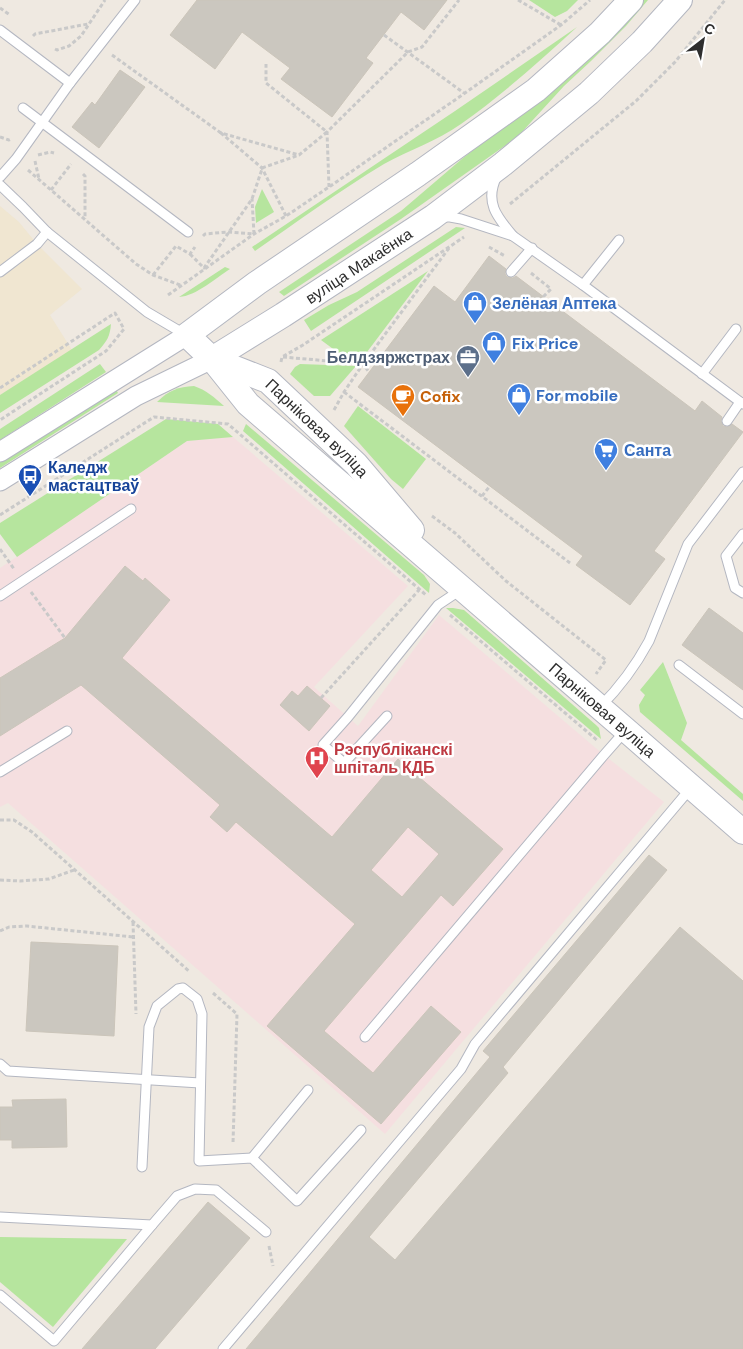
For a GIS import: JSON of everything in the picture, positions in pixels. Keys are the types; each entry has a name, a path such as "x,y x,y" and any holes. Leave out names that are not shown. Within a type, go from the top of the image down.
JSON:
{"street":[{"path":"0,452 187,335 258,283 536,90 600,33 631,0"},
{"name":"вуліца Макаёнка","path":"0,481 136,396 212,359 283,316 433,217 503,164 589,93 642,42 680,0"},
{"name":"Парніковая вуліца","path":"187,335 212,359 248,404 462,589 607,700 626,730 743,832"},
{"name":"Парніковая вуліца","path":"212,359 268,380 356,464 462,589"}],"lane":[{"path":"0,177 16,159 70,83 135,0"},
{"path":"0,30 70,83"},
{"path":"23,108 188,232"},
{"path":"503,164 494,181 491,192 492,204 496,215 513,236"},
{"name":"Парніковая вуліца","path":"0,185 47,232 147,312 187,335"},
{"path":"433,217 450,216 461,219 513,236 532,248 742,403 727,420"},
{"path":"0,272 37,244 47,232"},
{"path":"583,285 619,240"},
{"path":"511,272 532,248"},
{"path":"702,374 736,329"},
{"path":"607,700 649,641 688,544 743,472"},
{"path":"0,596 131,509"},
{"path":"743,534 726,556 735,588 743,594"},
{"path":"387,716 344,763 323,746 438,605 462,589"},
{"path":"679,665 743,714"},
{"path":"0,772 67,730"},
{"path":"365,1038 626,730"},
{"path":"223,1349 461,1069 475,1044 692,787"},
{"path":"142,1166 150,1027 157,1006 178,989 183,988 197,1000 202,1014 199,1160 252,1158 297,1201 361,1130"},
{"path":"0,1064 8,1071 200,1083"},
{"path":"252,1158 308,1090"},
{"path":"0,1295 54,1341 177,1196 195,1189 216,1190 266,1232"},
{"path":"0,1217 152,1225"}],"path":[{"path":"50,45 57,50 68,46 81,36 105,0"},
{"path":"262,168 299,155 327,132 408,52 422,47 458,0"},
{"path":"518,0 561,25"},
{"path":"168,295 204,268 254,234 286,216 330,187 465,93 561,25 590,0"},
{"path":"0,8 14,18"},
{"path":"35,34 88,24"},
{"path":"28,29 42,39"},
{"path":"384,35 465,93"},
{"path":"81,36 98,46 221,134 262,168 286,216"},
{"path":"266,64 266,83 327,132 330,187"},
{"path":"221,134 299,155"},
{"path":"51,190 81,151"},
{"path":"39,180 34,156 50,152 57,153"},
{"path":"16,159 136,264 153,275 180,285"},
{"path":"64,159 85,176 85,219"},
{"path":"204,268 252,199 262,168"},
{"path":"252,199 254,234"},
{"path":"331,416 344,392 363,364 450,246"},
{"path":"190,254 204,268"},
{"path":"0,388 115,313 124,329 106,351 0,420"},
{"path":"282,356 363,364 369,372"},
{"path":"344,392 570,563"},
{"path":"0,515 154,416 228,424 419,590 608,750"},
{"path":"482,496 490,486"},
{"path":"432,516 455,533 506,581 606,660 595,674 607,700"},
{"path":"321,698 419,590"},
{"path":"0,820 14,820 32,832 74,870 49,879 0,880"},
{"path":"133,922 136,1023"},
{"path":"0,931 9,927 27,926 133,937"}],"shaded area":[{"path":"0,206 19,222 37,244 82,289 50,315 72,350 0,395"},
{"name":"Рэспубліканскі шпіталь КДБ","path":"233,437 408,586 314,687 358,726 439,615 604,755 664,802 385,1134 8,803 0,807 0,568 187,441"}],"green space":[{"path":"529,0 578,0 567,11 555,17"},
{"path":"643,0 648,0 626,26 564,86 521,133 401,219 284,296 279,292 401,211 463,158 576,70"},
{"path":"577,27 520,77 461,124 367,174 255,251 252,247 455,111"},
{"path":"262,189 274,212 256,223 255,207"},
{"path":"456,227 465,228 311,331 304,320 329,305 357,292"},
{"path":"225,267 230,269 212,282 199,290 179,297"},
{"path":"428,271 364,356 344,357 321,340"},
{"path":"111,324 108,338 99,350 0,413 0,395"},
{"path":"100,364 106,372 0,440 0,429"},
{"path":"300,364 356,366 330,396 314,396 290,374"},
{"path":"114,386 118,393 0,468 0,460"},
{"path":"194,386 210,394 224,406 157,402 174,390"},
{"path":"358,406 426,459 403,489 391,479 344,426"},
{"path":"166,419 218,424 233,437 187,441 17,557 0,534 0,523"},
{"path":"246,424 424,575 430,584 429,593 243,431"},
{"path":"446,608 464,610 596,725 599,728 601,739"},
{"path":"663,662 687,723 681,740 743,794 743,801 640,712 639,705 645,695 640,690"},
{"path":"0,1237 127,1239 53,1327 0,1282"}],"building":[{"path":"197,0 447,0 424,30 401,12 366,58 373,63 332,117 281,79 290,68 242,32 215,69 170,35"},
{"path":"120,70 145,87 99,148 72,127 92,102 95,105"},
{"path":"489,256 506,269 505,274 507,277 513,278 516,276 695,411 702,401 722,417 723,426 727,427 732,424 743,432 654,551 665,559 630,605 576,565 583,556 358,387 434,286 455,302"},
{"path":"125,566 143,581 145,578 170,600 122,658 332,837 398,759 503,849 453,906 441,895 324,1031 373,1073 431,1006 461,1032 381,1124 267,1026 355,924 236,822 227,832 210,817 220,805 81,685 0,736 0,678 65,638","holes":["408,827 439,854 402,897 371,870"]},
{"path":"709,608 743,633 743,690 682,645"},
{"path":"307,686 330,706 309,731 280,705 292,691 298,696"},
{"path":"649,855 667,870 503,1067 508,1073 369,1237 395,1260 680,927 743,981 743,1349 246,1349 490,1057 483,1051"},
{"path":"31,942 118,946 114,1036 26,1031"},
{"path":"66,1099 67,1147 12,1148 12,1140 0,1140 0,1107 13,1107 12,1100"},
{"path":"208,1202 250,1238 155,1349 82,1349"}],"place":[{"name":"Зелёная Аптека","path":"475,324"},
{"name":"Fix Price","path":"494,364"},
{"name":"Белдзяржстрах","path":"468,378"},
{"name":"For mobile","path":"519,416"},
{"name":"Cofix","path":"403,417"},
{"name":"Санта","path":"606,471"},
{"name":"Каледж мастацтваў","path":"30,497"},
{"name":"Рэспубліканскі шпіталь КДБ","path":"317,779"}]}
